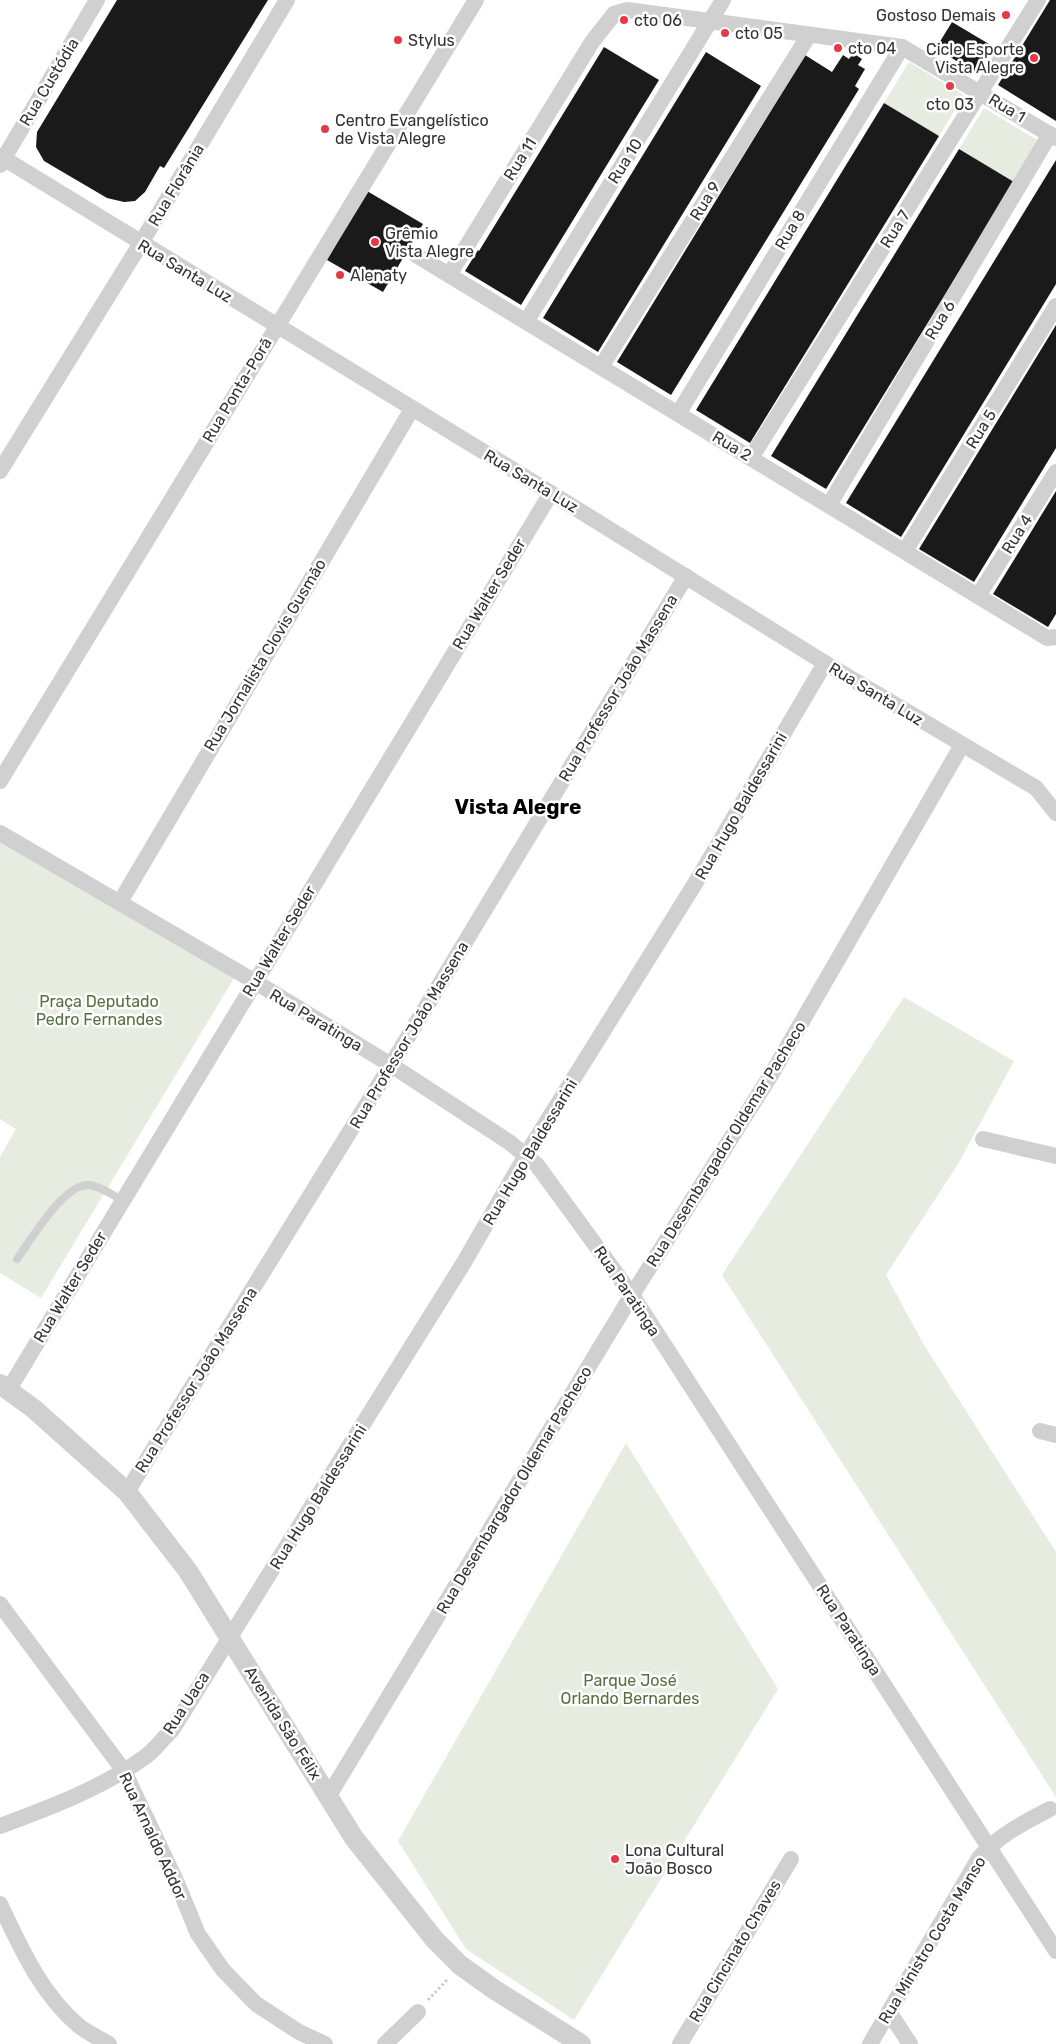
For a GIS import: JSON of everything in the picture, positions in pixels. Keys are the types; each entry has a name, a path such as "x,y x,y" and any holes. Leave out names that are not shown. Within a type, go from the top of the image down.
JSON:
{"street":[{"name":"Rua Custódia","path":"1,160 97,0"},
{"name":"Rua Florânia","path":"0,471 141,243 287,0"},
{"name":"Rua Ponta-Porã","path":"0,781 476,0"},
{"name":"Rua 10","path":"526,322 723,0"},
{"name":"Rua 7","path":"751,458 1038,0"},
{"name":"Rua 1","path":"592,42 614,14 627,10 902,47 1053,136"},
{"name":"Rua 9","path":"601,367 810,35"},
{"name":"Rua 11","path":"449,275 592,42"},
{"name":"Rua 8","path":"678,414 902,47"},
{"name":"Rua 6","path":"829,505 1053,136"},
{"name":"Rua Santa Luz","path":"1,160 141,243 551,493 825,663 1036,788 1056,813"},
{"name":"Rua 2","path":"416,255 978,596 1053,639"},
{"name":"Rua 5","path":"905,551 1056,306"},
{"name":"Rua Jornalista Clovis Gusmão","path":"120,902 412,409"},
{"name":"Rua 4","path":"978,596 1056,472"},
{"name":"Rua Walter Seder","path":"4,1387 122,1200 551,493"},
{"name":"Rua Professor João Massena","path":"127,1492 391,1066 686,576"},
{"name":"Rua Hugo Baldessarini","path":"230,1636 463,1264 526,1155 696,882 825,663"},
{"name":"Rua Desembargador Oldemar Pacheco","path":"328,1797 632,1295 771,1074 962,745"},
{"name":"Rua Paratinga","path":"0,833 254,981 391,1066 526,1155 547,1176 632,1295 1056,1951"},
{"path":"983,1139 1056,1156"},
{"name":"Avenida São Félix","path":"4,1387 48,1421 127,1492 188,1571 354,1838 435,1940 460,1965 495,1990 581,2044"},
{"name":"Rua Arnaldo Addor","path":"0,1604 124,1771 177,1882 198,1934 223,1970 256,2004 299,2032 325,2044"},
{"name":"Rua Uaca","path":"0,1826 77,1795 124,1771 147,1756 172,1730 230,1636"},
{"name":"Rua Ministro Costa Manso","path":"870,2044 979,1858 989,1846 1006,1832 1050,1808"},
{"name":"Rua Cincinato Chaves","path":"680,2044 791,1858"},
{"path":"0,1904 26,1960 55,2002 80,2026 109,2044"},
{"path":"388,2042 418,2012"},
{"path":"889,2012 910,2044"}],"lane":[{"path":"17,1259 62,1198 73,1189 87,1185 101,1188 122,1200"}],"path":[{"path":"418,2012 460,1965"}],"green space":[{"path":"909,62 964,95 939,136 884,103"},
{"path":"984,108 1039,141 1014,182 959,149"},
{"name":"Praça Deputado Pedro Fernandes","path":"0,839 236,975 41,1298 0,1273 0,1157 16,1129 0,1119"},
{"path":"904,997 1014,1061 958,1164 886,1275 924,1345 1056,1552 1056,1797 722,1275"},
{"name":"Parque José Orlando Bernardes","path":"626,1443 778,1689 574,2020 466,1949 398,1841"}],"building":[{"path":"117,0 268,0 164,168 160,166 145,192 135,201 124,202 107,198 44,161 36,147 37,132"},
{"path":"1050,0 1056,0 1056,121 998,85"},
{"path":"952,22 994,47 977,74 936,48"},
{"path":"604,47 659,80 521,305 465,271"},
{"path":"706,52 761,86 598,352 543,318"},
{"path":"853,53 862,59 858,65 865,69 855,86 859,89 671,395 617,362 805,55 832,72 843,55 849,59"},
{"path":"884,103 939,136 750,443 696,410"},
{"path":"959,149 1014,182 826,489 771,456"},
{"path":"1056,160 1056,284 901,537 846,503"},
{"name":"Grêmio Vista Alegre","path":"367,191 423,224 383,292 327,260"},
{"path":"1056,325 1056,448 974,582 919,549"},
{"path":"1056,491 1056,614 1048,627 993,594"}],"place":[{"name":"Gostoso Demais","path":"1006,15"},
{"name":"cto 06","path":"624,20"},
{"name":"cto 05","path":"725,33"},
{"name":"Stylus","path":"398,40"},
{"name":"cto 04","path":"838,48"},
{"name":"Cicle Esporte Vista Alegre","path":"1034,58"},
{"name":"cto 03","path":"950,86"},
{"name":"Centro Evangelístico de Vista Alegre","path":"325,129"},
{"name":"Grêmio Vista Alegre","path":"375,242"},
{"name":"Alenaty","path":"340,275"},
{"name":"Lona Cultural João Bosco","path":"615,1859"}],"district":[{"name":"Vista Alegre","path":"518,806"}]}
